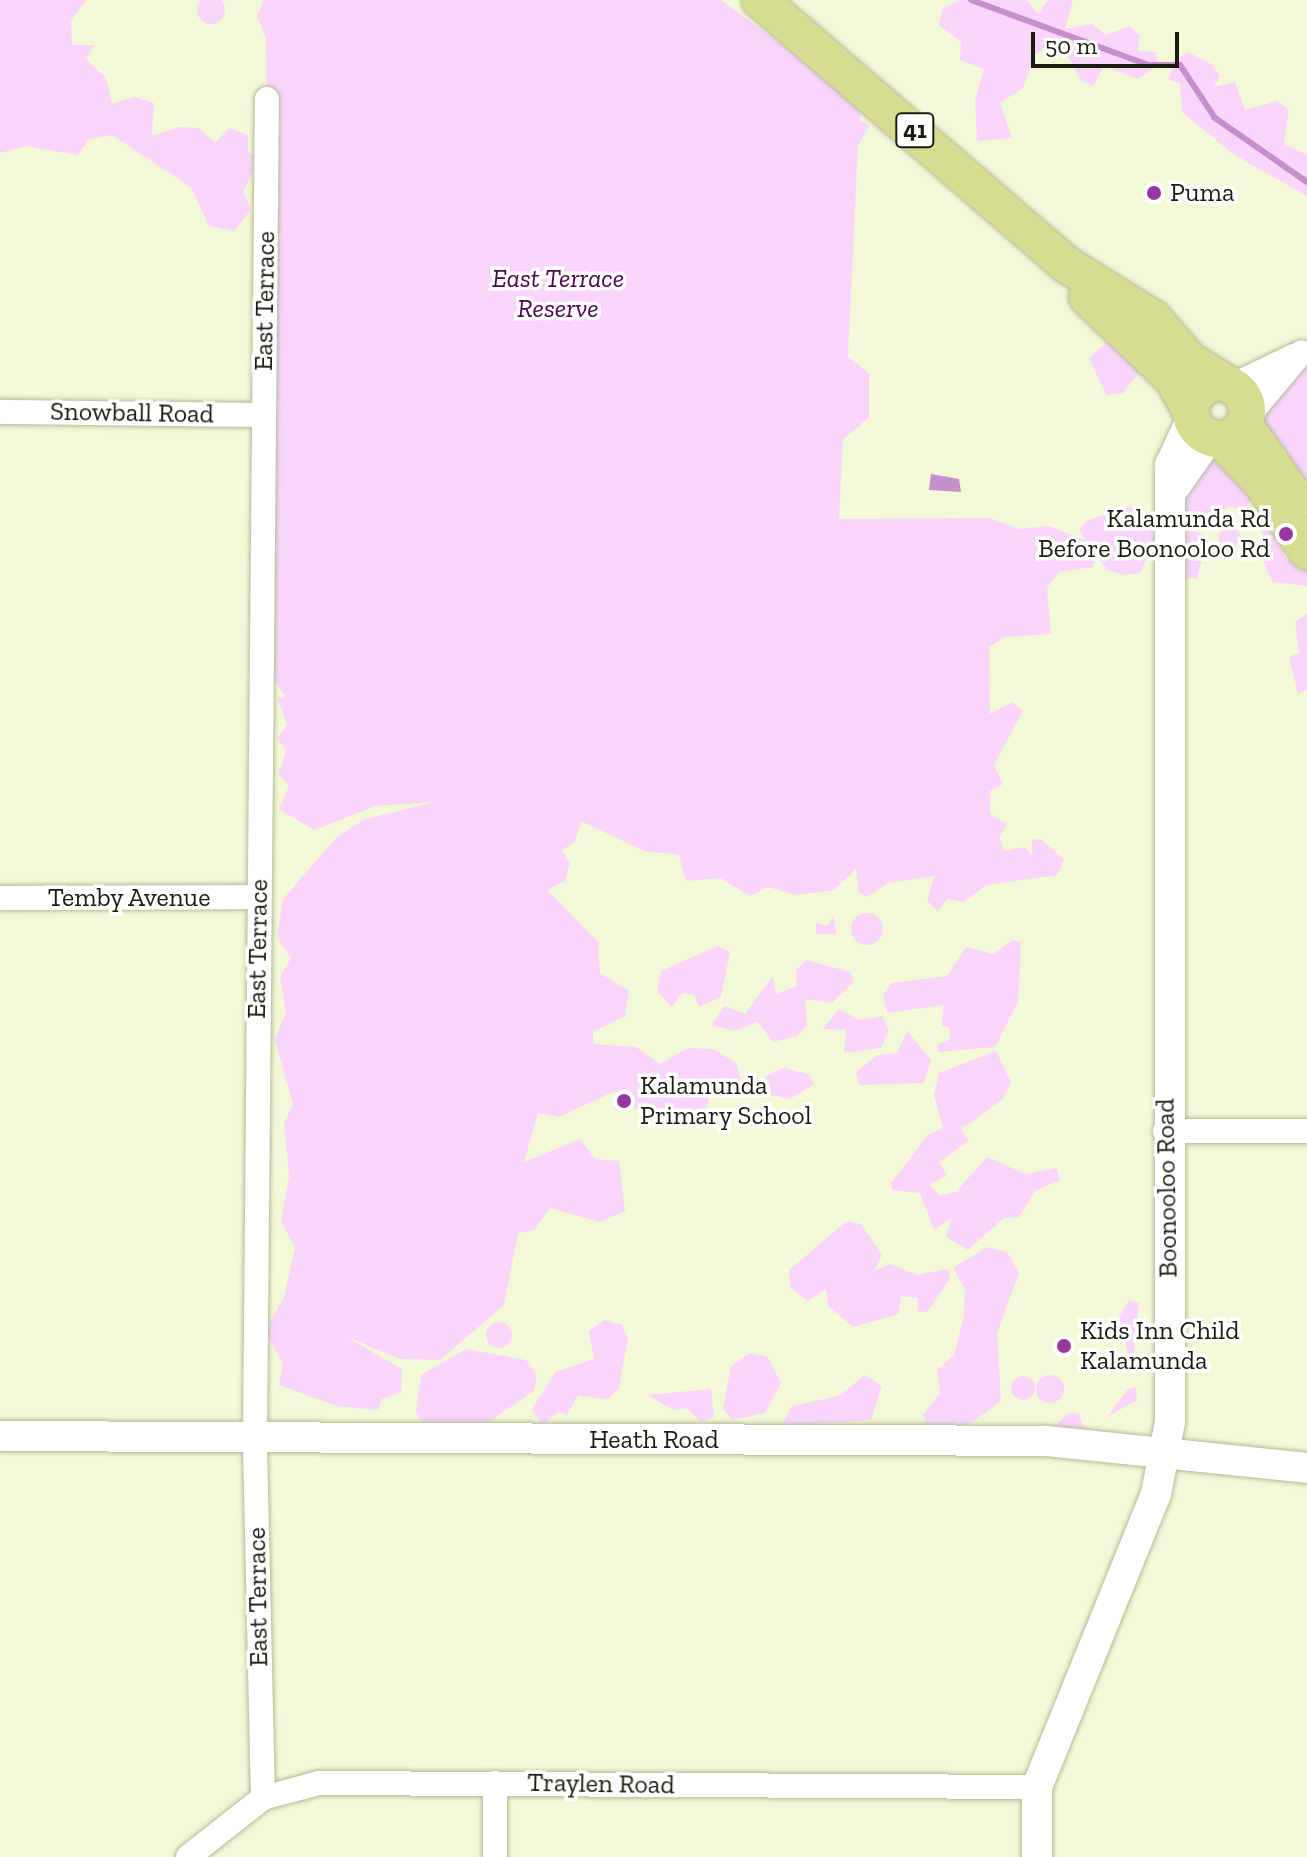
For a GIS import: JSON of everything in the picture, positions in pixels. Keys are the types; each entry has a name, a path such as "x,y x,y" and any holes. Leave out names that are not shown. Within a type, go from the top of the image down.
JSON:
{"main road":[{"name":"41","path":"760,0 1067,265 1154,319 1189,360 1243,397 1217,425"},
{"name":"41","path":"1067,265 1088,298 1217,425 1268,490 1307,551"},
{"path":"1217,425 1202,389 1229,385"},
{"name":"41","path":"1217,425 1272,455 1307,521"}],"street":[{"name":"East Terrace","path":"263,1798 255,1438 257,897 267,99"},
{"path":"1229,385 1304,351"},
{"path":"1217,425 1304,351"},
{"name":"Snowball Road","path":"0,412 264,415"},
{"name":"Boonooloo Road","path":"1037,1857 1037,1787 1108,1621 1164,1456 1171,1381 1165,1131 1171,494 1217,425"},
{"name":"Temby Avenue","path":"0,898 257,897"},
{"path":"1165,1131 1307,1131"},
{"name":"Heath Road","path":"0,1436 1047,1441 1164,1456 1307,1468"},
{"name":"Traylen Road","path":"188,1857 263,1798 319,1783 1037,1787"},
{"path":"495,1783 495,1857"}],"green space":[{"path":"211,-4 221,0 225,10 221,20 211,24 201,20 197,10 201,0"},
{"path":"0,0 86,0 71,21 72,45 94,45 86,59 106,78 112,104 134,97 154,103 152,136 179,127 199,128 215,143 229,128 248,135 248,152 259,159 243,192 251,209 234,231 209,226 191,187 112,135 89,139 78,155 26,146 0,153"},
{"name":"East Terrace Reserve","path":"264,0 721,0 792,52 796,47 860,108 860,120 869,126 858,146 848,356 869,374 869,417 843,440 839,519 989,518 1020,529 1049,526 1085,540 1096,556 1093,567 1059,572 1047,588 1051,634 1005,637 989,647 990,714 1012,702 1023,711 994,765 1003,784 990,791 990,814 1007,824 999,838 1005,851 1024,847 1032,855 1032,839 1042,840 1064,859 1058,875 986,885 964,902 947,899 938,911 927,901 934,876 888,883 867,897 859,893 856,869 834,890 796,895 768,887 750,896 720,878 686,881 679,855 644,851 581,821 575,842 562,850 570,863 565,881 547,890 598,942 600,973 629,991 625,1016 593,1032 593,1044 636,1047 660,1064 688,1048 714,1049 736,1063 742,1085 711,1092 705,1112 677,1123 659,1124 633,1107 613,1110 621,1096 615,1091 559,1117 538,1113 524,1162 580,1139 595,1159 619,1161 625,1211 600,1222 550,1208 534,1230 518,1233 504,1305 440,1360 400,1359 345,1336 402,1369 401,1392 382,1399 378,1410 337,1406 279,1385 283,1364 265,1331 284,1297 295,1248 281,1221 289,1177 284,1123 293,1104 275,1040 286,1012 280,977 291,958 277,937 283,899 337,837 365,819 436,802 376,806 314,830 279,809 289,786 279,775 286,750 277,738 287,725 278,699 285,696 273,678 266,38 257,16"},
{"path":"960,0 1027,0 1038,14 1048,0 1073,0 1065,29 1092,24 1106,35 1130,26 1140,36 1138,51 1156,52 1158,65 1138,79 1104,66 1093,86 1081,80 1062,46 1048,45 1034,56 1023,88 1000,103 1012,138 977,141 975,100 984,69 960,60 961,42 939,25 942,9"},
{"path":"1188,52 1213,65 1220,76 1214,87 1235,82 1245,110 1277,101 1289,110 1284,144 1307,155 1307,196 1233,154 1182,112 1180,83 1168,80 1176,59"},
{"path":"1121,330 1144,366 1123,393 1106,395 1089,358"},
{"path":"1307,366 1307,521 1246,419 1274,383"},
{"path":"1207,448 1253,497 1244,509 1228,507 1201,523 1181,511 1176,461"},
{"path":"1131,507 1147,517 1155,541 1140,573 1124,575 1107,570 1079,530 1088,520"},
{"path":"1230,527 1238,530 1241,538 1238,546 1230,549 1222,546 1219,538 1222,530"},
{"path":"1188,528 1208,537 1197,579 1183,577"},
{"path":"1274,528 1285,558 1307,567 1307,586 1272,582 1258,548 1263,531"},
{"path":"1307,614 1307,690 1298,694 1289,657 1299,653 1295,622"},
{"path":"867,913 878,918 883,929 878,940 867,945 856,940 851,929 856,918"},
{"path":"833,915 837,934 816,934 816,923 828,926"},
{"path":"1013,940 1021,942 1018,1002 995,1047 939,1052 937,1045 950,1039 949,1027 941,1027 944,1005 887,1013 883,995 892,983 947,976 966,947 993,954"},
{"path":"718,946 730,952 721,997 699,1007 694,995 683,993 672,1007 657,991 661,971"},
{"path":"806,960 850,972 854,982 832,1003 805,999 807,1025 797,1036 773,1042 758,1022 734,1031 712,1025 724,1006 745,1014 773,976 776,994 797,986 796,970"},
{"path":"839,1009 860,1020 882,1016 889,1030 881,1048 844,1053 846,1030 823,1029"},
{"path":"907,1031 931,1060 924,1083 859,1085 856,1072 878,1055 897,1053"},
{"path":"996,1051 1011,1082 1003,1099 961,1129 969,1141 939,1162 947,1175 930,1185 940,1196 956,1192 987,1157 1026,1174 1056,1168 1060,1180 1035,1191 1019,1217 1004,1218 968,1250 946,1237 952,1217 934,1230 920,1193 892,1190 891,1183 928,1135 943,1128 934,1096 939,1073"},
{"path":"784,1068 808,1074 814,1084 790,1099 767,1094 765,1076"},
{"path":"847,1221 861,1224 882,1255 874,1271 890,1264 917,1275 948,1269 950,1279 927,1312 917,1311 918,1298 901,1296 899,1314 853,1327 828,1306 826,1289 808,1301 790,1287 789,1270"},
{"path":"987,1247 1007,1252 1019,1273 997,1333 1001,1401 967,1426 929,1429 923,1415 940,1393 937,1370 954,1355 964,1316 965,1289 953,1268"},
{"path":"1129,1300 1139,1303 1132,1372 1119,1317"},
{"path":"604,1320 622,1325 628,1338 619,1388 607,1400 578,1395 567,1415 558,1412 542,1426 532,1409 556,1372 594,1359 589,1331"},
{"path":"499,1322 508,1326 512,1335 508,1344 499,1348 490,1344 486,1335 490,1326"},
{"path":"466,1349 526,1360 537,1375 534,1391 484,1425 424,1429 416,1411 421,1375"},
{"path":"750,1353 768,1357 781,1383 765,1413 732,1420 723,1409 731,1366"},
{"path":"865,1375 882,1386 871,1420 781,1426 792,1406 838,1396"},
{"path":"1050,1375 1060,1379 1064,1389 1060,1399 1050,1403 1040,1399 1036,1389 1040,1379"},
{"path":"1023,1376 1031,1380 1035,1388 1031,1396 1023,1400 1015,1396 1011,1388 1015,1380"},
{"path":"1136,1387 1137,1400 1107,1417 1127,1390"},
{"path":"711,1389 714,1417 700,1422 687,1408 673,1410 648,1395"},
{"path":"1069,1413 1079,1414 1085,1431 1049,1431"}],"shaded area":[{"path":"931,474 959,479 961,492 929,490"}],"waterway":[{"path":"971,0 1149,65 1180,65 1215,118 1307,182"}],"place":[{"name":"Puma","path":"1154,193"},
{"name":"Kalamunda Rd Before Boonooloo Rd","path":"1286,534"},
{"name":"Kalamunda Primary School","path":"624,1101"},
{"name":"Kids Inn Child Kalamunda","path":"1064,1346"}]}
